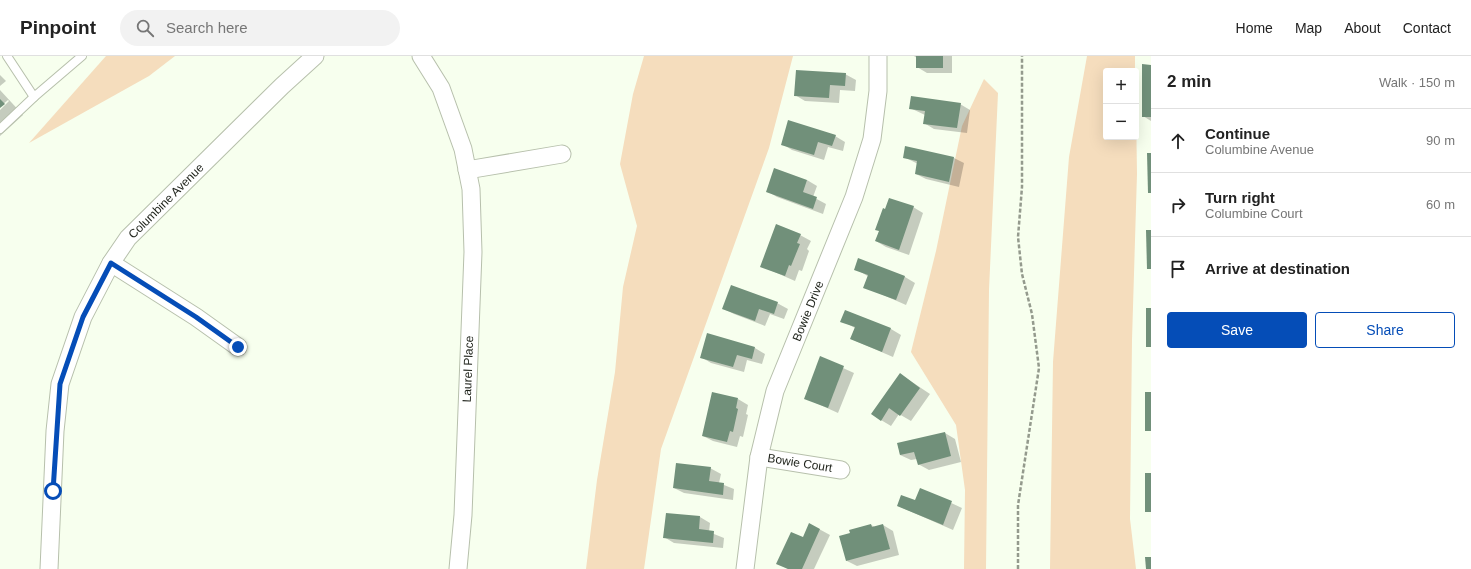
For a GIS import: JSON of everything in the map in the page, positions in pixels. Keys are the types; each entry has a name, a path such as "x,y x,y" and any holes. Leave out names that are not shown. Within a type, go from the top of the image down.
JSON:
{"street":[{"name":"Columbine Avenue","path":"49,569 55,431 60,384 83,317 111,263 128,238 282,86 315,56"},
{"name":"Laurel Place","path":"421,56 441,88 463,149 471,189 473,252 463,515 458,569"},
{"name":"Bowie Drive","path":"745,569 758,457 775,391 851,204 872,139 878,91 878,56"},
{"path":"467,170 562,154"},
{"path":"111,263 196,317 238,347"},
{"name":"Bowie Court","path":"758,457 841,470"}],"lane":[{"path":"7,56 34,97"},
{"path":"0,129 34,97 82,56"}],"path":[{"path":"1018,569 1018,505 1039,368 1032,314 1022,274 1018,237 1022,187 1022,56"}],"shaded area":[{"path":"106,56 175,56 149,76 29,143"},
{"path":"644,56 793,56 769,148 661,449 644,569 586,569 597,480 615,372 623,287 637,226 620,164 633,94"},
{"path":"1087,56 1135,56 1135,68 1103,68 1103,140 1136,140 1130,519 1136,569 1050,569 1053,362 1069,157"},
{"path":"984,79 998,93 989,290 986,569 964,569 965,490 956,425 911,352 936,251 962,126"}],"building":[{"path":"916,56 943,56 943,68 916,68"},
{"path":"1142,64 1151,65 1151,117 1142,117"},
{"path":"796,70 846,73 845,86 830,85 829,98 794,96"},
{"path":"911,96 961,103 957,128 923,124 925,111 909,109"},
{"path":"0,99 5,104 0,108"},
{"path":"788,120 836,135 832,146 818,142 814,155 781,145"},
{"path":"905,146 954,157 949,182 915,174 917,161 903,158"},
{"path":"1147,153 1151,153 1151,193 1148,193"},
{"path":"774,168 807,180 803,192 817,197 813,209 766,192"},
{"path":"889,198 914,206 899,250 875,241 879,231 875,230 883,208 885,209"},
{"path":"776,224 801,234 797,243 800,244 785,276 760,267"},
{"path":"1146,230 1151,230 1151,269 1147,269"},
{"path":"858,258 905,276 896,300 863,288 868,275 854,270"},
{"path":"731,285 778,302 774,314 759,309 755,321 722,309"},
{"path":"1146,308 1151,308 1151,347 1146,347"},
{"path":"845,310 891,328 882,352 850,339 855,327 840,322"},
{"path":"707,333 755,347 752,359 737,355 733,367 700,358"},
{"path":"820,356 844,366 828,408 804,399"},
{"path":"900,373 920,388 900,416 889,408 881,421 871,414"},
{"path":"712,392 738,398 736,408 738,409 733,432 730,431 727,442 702,436"},
{"path":"1145,392 1151,392 1151,431 1145,431"},
{"path":"945,432 951,456 918,465 914,452 900,455 897,443"},
{"path":"676,463 711,467 709,481 724,483 723,495 673,488"},
{"path":"1145,473 1151,473 1151,512 1145,512"},
{"path":"920,488 952,501 943,525 897,506 901,495 915,500"},
{"path":"666,513 700,516 699,529 714,531 713,543 663,538"},
{"path":"809,523 820,529 802,569 788,569 776,564 791,532 803,537"},
{"path":"871,524 872,527 883,524 890,549 846,561 839,536 850,533 849,530"},
{"path":"1145,557 1151,557 1151,569 1146,569"}],"route":[{"path":"53,491 55,431 60,384 83,317 111,263 196,317 238,347"}]}
